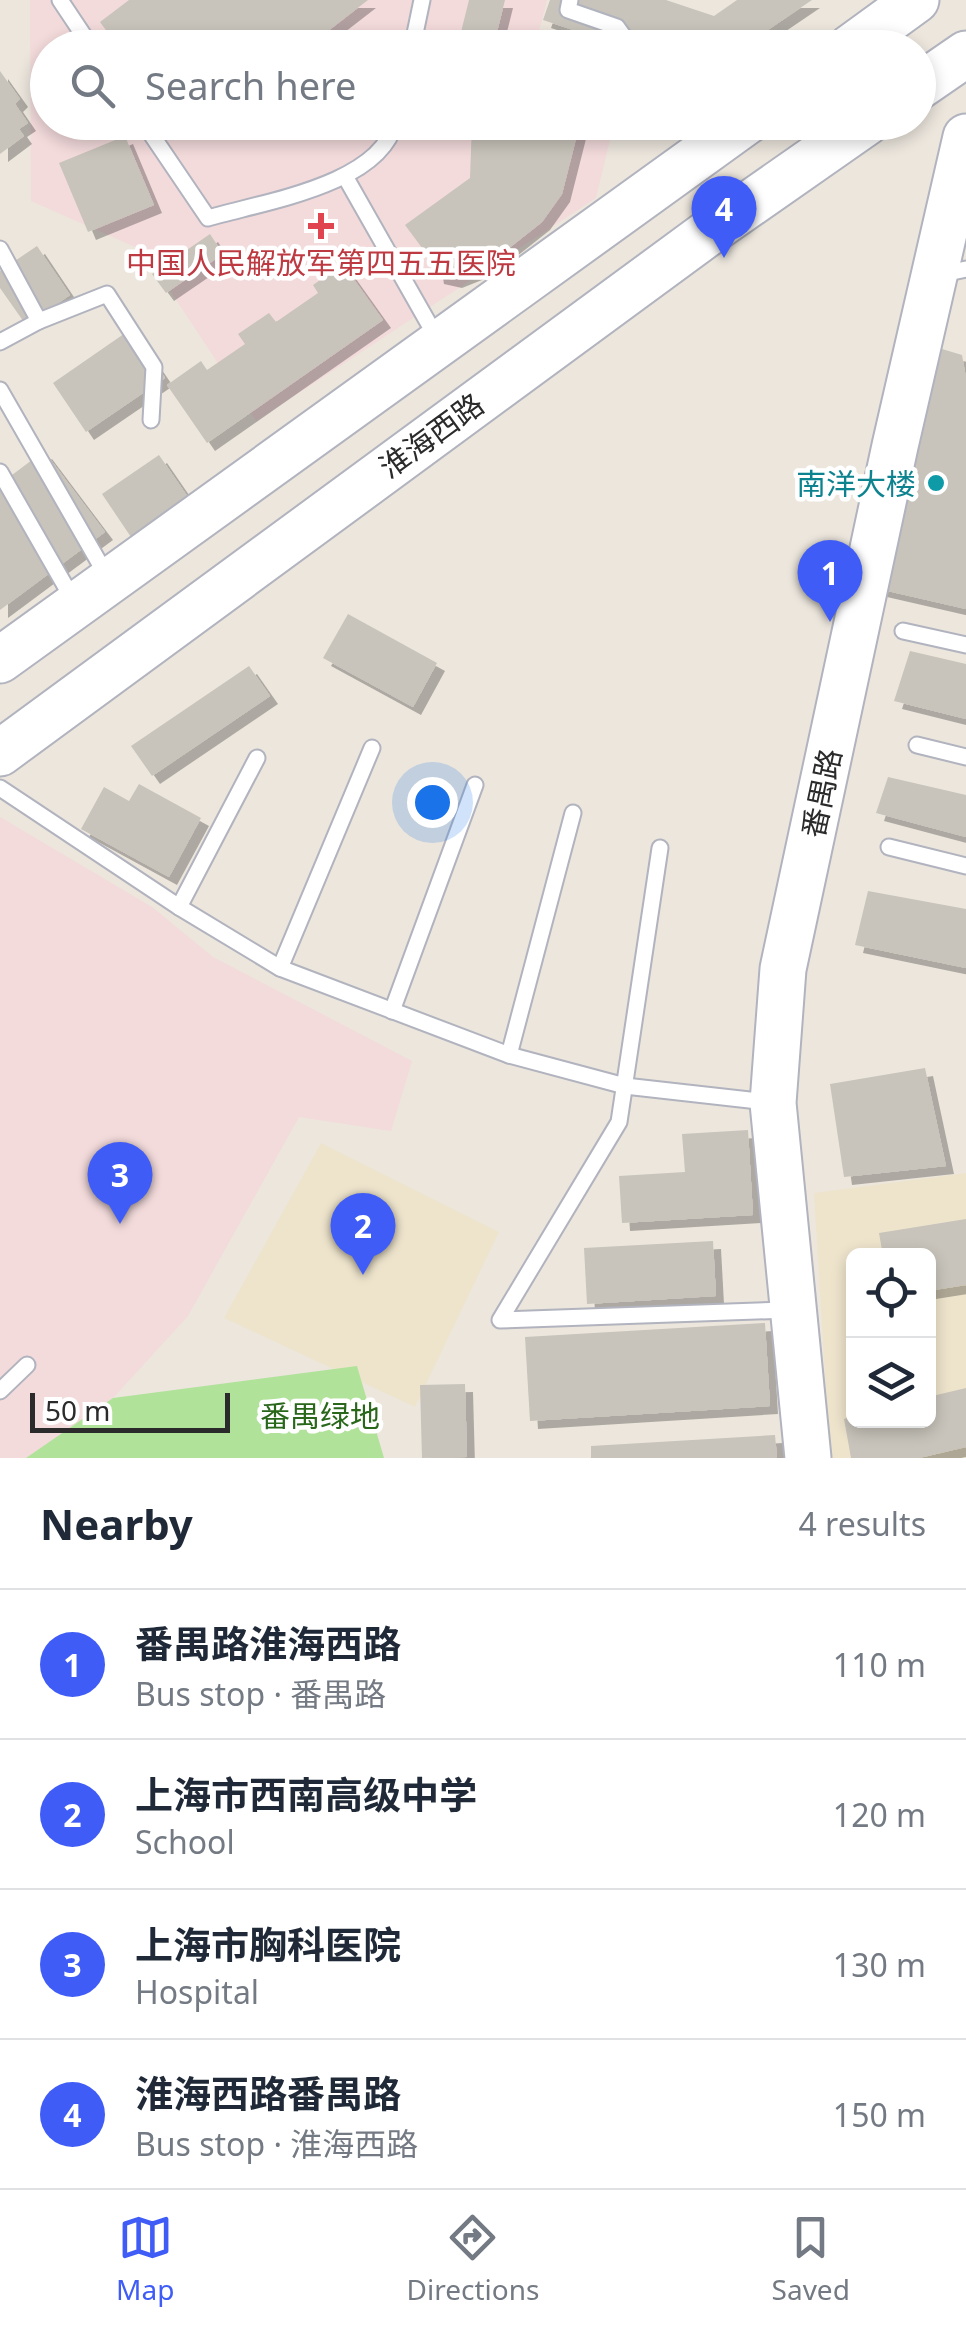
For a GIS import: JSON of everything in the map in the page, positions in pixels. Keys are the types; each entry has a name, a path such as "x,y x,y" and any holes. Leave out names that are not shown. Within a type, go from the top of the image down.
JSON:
{"main road":[{"path":"875,30 916,0"},
{"path":"936,74 966,54"},
{"name":"番禺路","path":"808,1458 773,1103 783,969 950,272 966,137"},
{"path":"0,660 440,343 692,140"},
{"name":"淮海西路","path":"0,753 708,232 841,140"}],"lane":[{"path":"60,0 80,30"},
{"path":"416,30 422,0"},
{"path":"570,0 568,10 619,30"},
{"path":"155,140 208,218 346,178 391,140"},
{"path":"346,178 440,343"},
{"path":"0,249 39,321"},
{"path":"0,342 39,321 106,294 154,367 151,420"},
{"path":"0,390 93,593"},
{"path":"0,472 93,593"},
{"path":"904,631 966,645"},
{"path":"917,744 966,757"},
{"path":"280,968 372,748"},
{"path":"179,907 257,758"},
{"path":"392,1011 475,786"},
{"path":"0,788 179,907 280,968 509,1055 625,1086 773,1103"},
{"path":"509,1055 573,814"},
{"path":"889,847 966,866"},
{"path":"660,848 618,1122 500,1320 796,1309"},
{"path":"0,1391 27,1365"}],"shaded area":[{"name":"中国人民解放军第四五五医院","path":"30,0 547,0 539,30 30,30"},
{"name":"中国人民解放军第四五五医院","path":"31,140 610,140 596,198 256,421 144,251 31,201"},
{"path":"0,817 152,907 213,957 412,1061 391,1131 299,1117 188,1316 113,1398 26,1458 0,1458"},
{"path":"321,1143 499,1232 415,1407 224,1318"},
{"path":"966,1173 966,1458 830,1458 814,1193"}],"green space":[{"name":"番禺绿地","path":"357,1366 384,1458 26,1458 113,1398"}],"building":[{"path":"129,0 368,0 329,30 106,30 100,22"},
{"path":"469,0 505,0 498,30 462,30"},
{"path":"550,0 666,0 714,16 737,0 812,0 768,30 573,30 543,20"},
{"path":"0,71 20,99 15,104 28,123 19,129 24,136 0,154"},
{"path":"115,140 127,140 154,205 88,232 59,163"},
{"path":"471,140 576,140 562,194 542,222 484,268 454,280 436,276 434,264 405,225 470,178"},
{"path":"210,234 223,254 166,293 152,274"},
{"path":"37,246 70,295 26,325 0,288 0,271"},
{"path":"343,264 383,320 207,443 167,385 201,361 207,370 245,344 238,334 269,313 276,322 318,293 313,285"},
{"path":"131,329 165,378 86,432 53,383"},
{"name":"南洋大楼","path":"942,349 962,355 966,378 966,609 879,589"},
{"path":"44,451 105,532 0,610 0,484"},
{"path":"159,455 192,503 135,543 102,494"},
{"path":"348,614 437,663 413,707 323,658"},
{"path":"910,651 966,664 966,719 894,701"},
{"path":"249,666 270,696 152,776 131,746"},
{"path":"888,777 966,795 966,837 876,813"},
{"path":"139,784 201,818 169,877 81,829 104,787 129,801"},
{"path":"868,891 966,909 966,968 855,945"},
{"path":"925,1068 946,1166 844,1177 830,1084"},
{"path":"748,1130 753,1215 622,1223 619,1176 685,1172 682,1134"},
{"path":"966,1219 966,1285 936,1290 936,1248 882,1248 879,1233"},
{"path":"713,1241 716,1296 587,1304 584,1248"},
{"path":"765,1323 770,1406 530,1421 525,1337"},
{"path":"465,1384 467,1457 422,1458 420,1385"},
{"path":"966,1388 966,1447 919,1458 851,1458 844,1419 846,1428 936,1428 936,1395"},
{"path":"775,1435 777,1458 591,1458 591,1446"}],"place":[{"name":"中国人民解放军第四五五医院","path":"321,226"},
{"name":"淮海西路番禺路","path":"724,258"},
{"name":"南洋大楼","path":"936,483"},
{"name":"番禺路淮海西路","path":"830,622"},
{"name":"上海市胸科医院","path":"120,1224"},
{"name":"上海市西南高级中学","path":"363,1275"}]}
